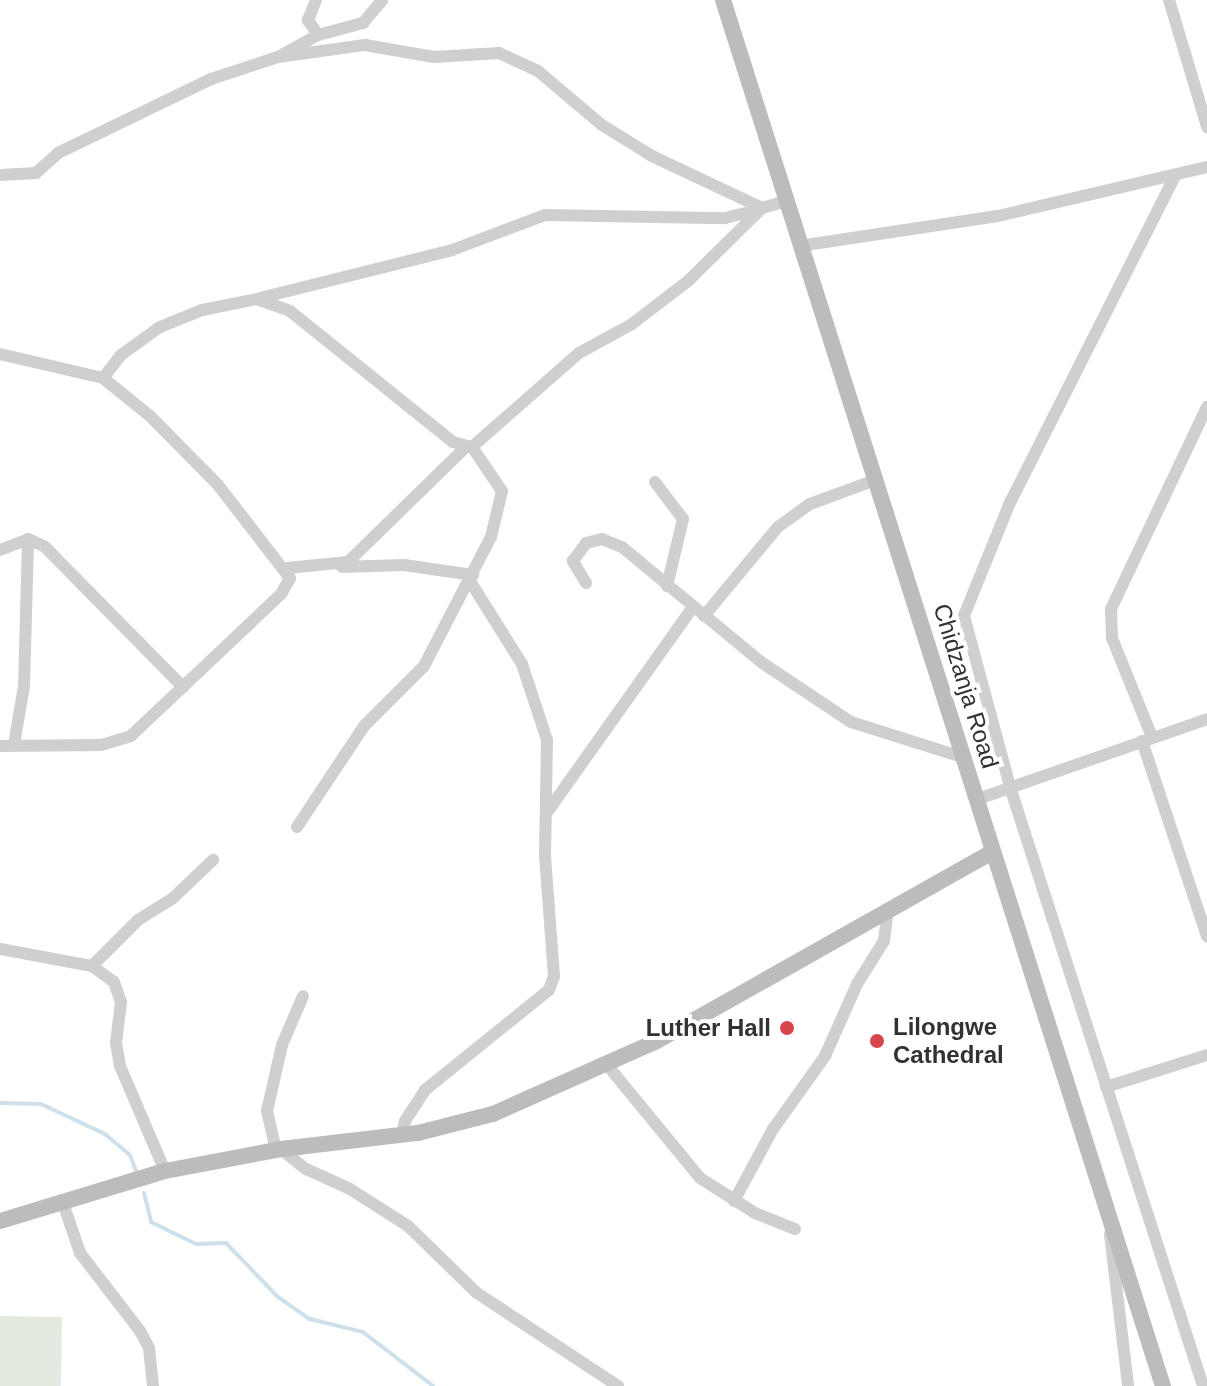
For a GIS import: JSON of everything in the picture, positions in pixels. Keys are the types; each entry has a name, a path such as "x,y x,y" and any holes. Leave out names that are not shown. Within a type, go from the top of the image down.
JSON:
{"street":[{"path":"316,0 308,20 318,35"},
{"path":"278,57 318,35 363,23 382,0"},
{"name":"Chidzanja Road","path":"723,0 873,481 1163,1386"},
{"path":"1169,0 1207,127"},
{"path":"0,175 36,173 58,153 211,79 278,57 365,45 434,57 499,53 538,71 602,125 652,156 762,208"},
{"path":"799,246 998,216 1174,178 1207,167"},
{"path":"1174,178 1011,500 967,597 965,637 1010,787 1203,1386"},
{"path":"103,378 121,355 160,327 202,310 452,250 545,215 725,218 786,201"},
{"path":"342,567 469,447 579,353 632,324 688,281 762,208"},
{"path":"257,299 290,311 327,345 469,447 503,499 471,578 424,666 364,726 297,827"},
{"path":"0,354 103,378 150,416 209,475 287,568 290,578 281,594 141,728 116,743 0,746"},
{"path":"1207,407 1111,609 1112,638 1147,739 1207,936"},
{"path":"704,616 778,527 810,504 873,481"},
{"path":"655,482 683,519 667,586"},
{"path":"0,550 28,539 44,546 183,687"},
{"path":"14,745 24,686 28,539"},
{"path":"586,583 573,561 586,543 602,539 641,561 692,608 851,722 962,757"},
{"path":"287,568 404,565 471,578"},
{"path":"402,1135 405,1121 425,1090 468,1060 553,983 547,740 530,685 471,578"},
{"path":"547,811 692,608"},
{"path":"975,800 1207,719"},
{"path":"0,1221 165,1171 278,1149 402,1135 493,1114 608,1066 887,915 992,852"},
{"path":"92,966 121,934 172,899 213,860"},
{"path":"734,1201 773,1129 825,1056 857,984 880,951 887,915"},
{"path":"0,949 92,966 107,974 119,993 120,1066 165,1171"},
{"path":"303,996 282,1045 267,1111 278,1149 306,1169 350,1189 408,1226 477,1293 618,1386"},
{"path":"1106,1087 1207,1055"},
{"path":"608,1066 682,1160 734,1201 795,1229"},
{"path":"62,1200 80,1253 140,1331 153,1386"},
{"path":"1109,1214 1128,1386"}],"shaded area":[{"path":"0,1316 62,1317 61,1386 0,1386"}],"waterway":[{"path":"0,1103 41,1104 105,1134 130,1155 137,1173"},
{"path":"144,1193 151,1222 196,1244 226,1243 278,1297 310,1319 363,1332 433,1386"}],"place":[{"name":"Luther Hall","path":"787,1028"},
{"name":"Lilongwe Cathedral","path":"877,1041"}]}
